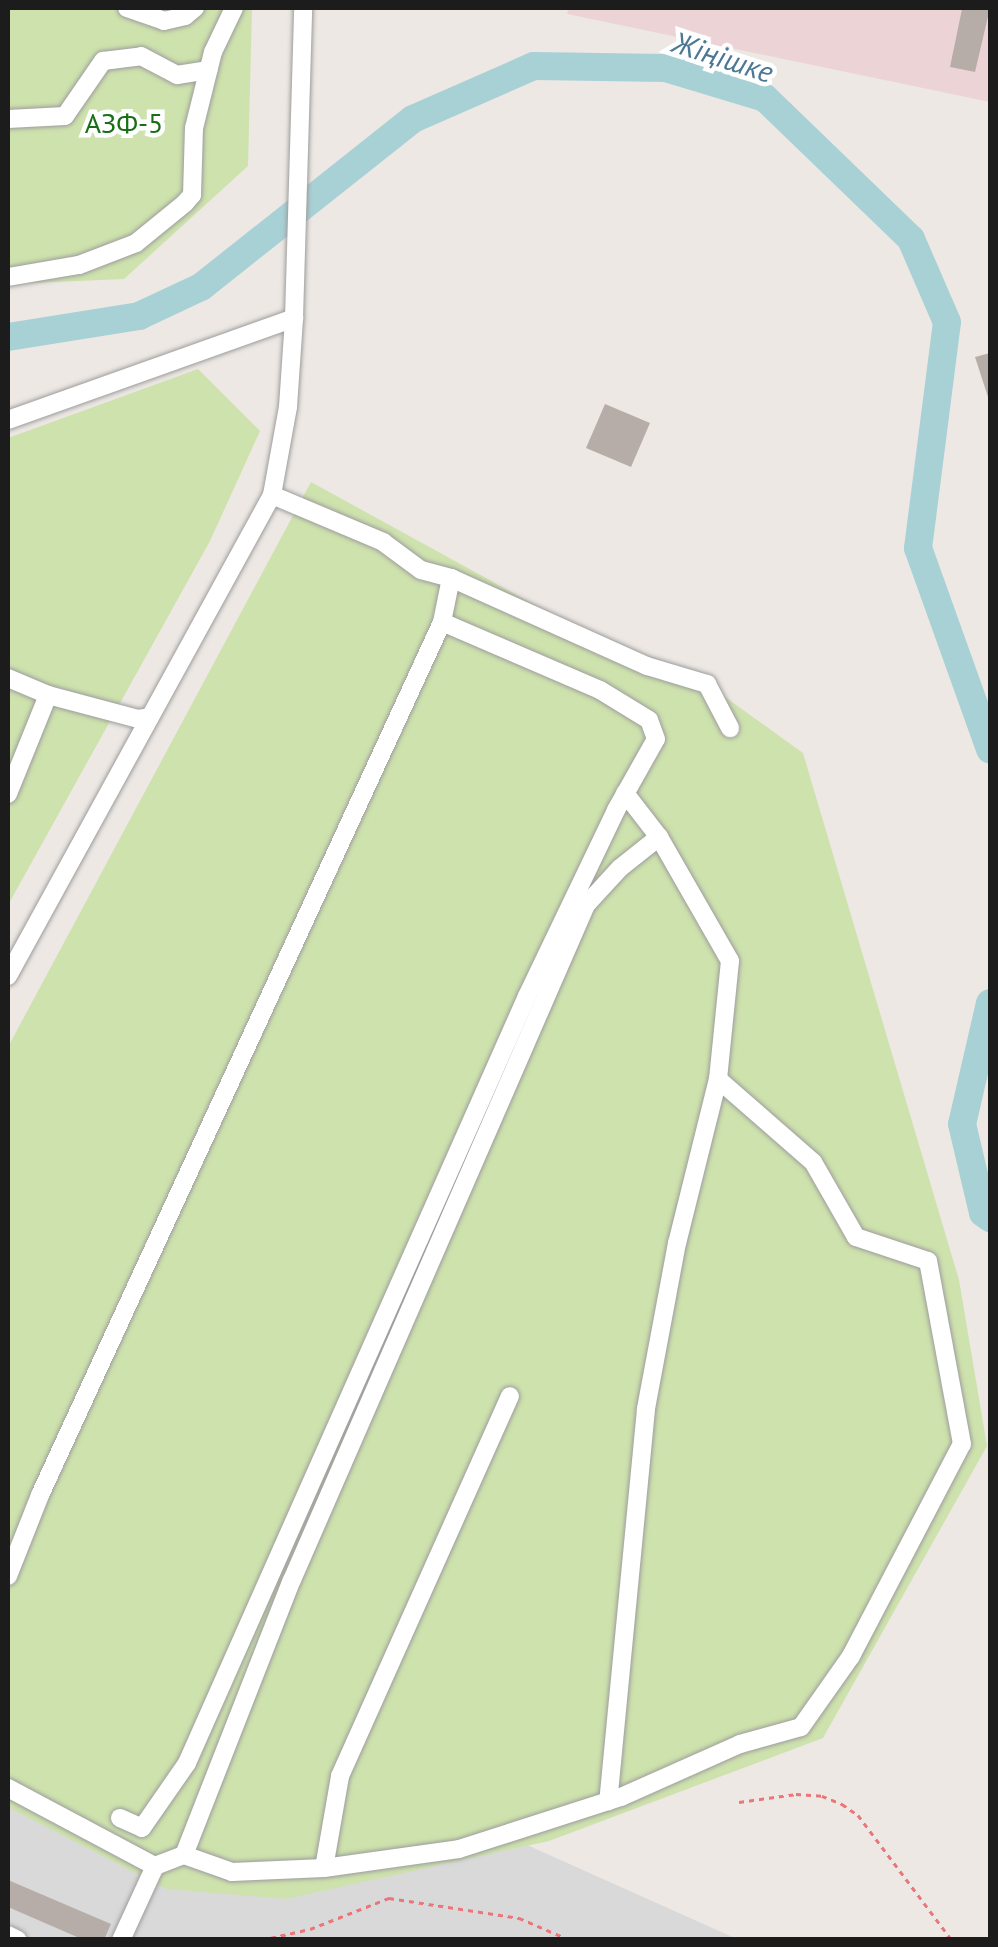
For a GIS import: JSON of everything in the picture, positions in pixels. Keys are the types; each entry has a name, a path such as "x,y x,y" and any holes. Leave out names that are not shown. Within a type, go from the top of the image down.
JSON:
{"street":[{"path":"127,8 164,21 185,16 195,8"},
{"path":"8,277 79,265 136,243 186,203 192,195 194,128 209,70 234,8"},
{"path":"8,976 272,495 288,407 303,8"},
{"path":"8,118 64,116 103,61 141,56 177,75 209,70"},
{"path":"8,420 294,311"},
{"path":"272,495 383,542 421,570 451,578 646,666 707,684 730,728"},
{"path":"8,1576 40,1496 442,622 451,578"},
{"path":"120,1818 142,1828 188,1764 527,996 625,794 656,739 649,720 600,690 442,622"},
{"path":"8,678 48,694 138,719 150,718"},
{"path":"8,794 48,694"},
{"path":"608,1802 646,1409 676,1244 718,1079 730,961 659,837 625,794"},
{"path":"184,1854 292,1580 586,905 620,868 659,837"},
{"path":"120,1940 154,1866 184,1854 232,1872 324,1868 460,1849 608,1802 740,1744 801,1727 851,1656 962,1444 928,1260 856,1238 814,1162 718,1079"},
{"path":"324,1868 340,1776 510,1396"},
{"path":"8,1788 154,1866"},
{"path":"8,1935 18,1940"}],"path":[{"path":"739,1802 796,1794 822,1796 842,1804 858,1815 952,1940"},
{"path":"261,1940 310,1929 389,1898 520,1918 570,1940"}],"shaded area":[{"path":"569,8 990,8 990,102 567,14"},
{"path":"8,1613 737,1939 8,1939"}],"green space":[{"name":"АЗФ-5","path":"8,8 252,8 248,166 124,279 8,284"},
{"path":"198,369 260,431 210,541 8,905 8,438"},
{"path":"311,482 646,666 707,684 803,753 959,1280 987,1446 823,1738 549,1841 286,1899 166,1889 8,1807 8,1047"}],"building":[{"path":"959,8 990,8 975,72 950,67 962,9"},
{"path":"990,353 990,397 988,397 975,357"},
{"path":"605,404 650,423 631,467 586,448"},
{"path":"8,1880 111,1924 104,1940 84,1940 8,1907"}],"waterway":[{"name":"Жіңішке","path":"8,337 139,316 201,287 413,119 534,66 666,68 765,98 911,239 947,322 918,548 990,749"},
{"name":"Жіңішке","path":"990,1003 962,1124 983,1213 990,1218"}]}
